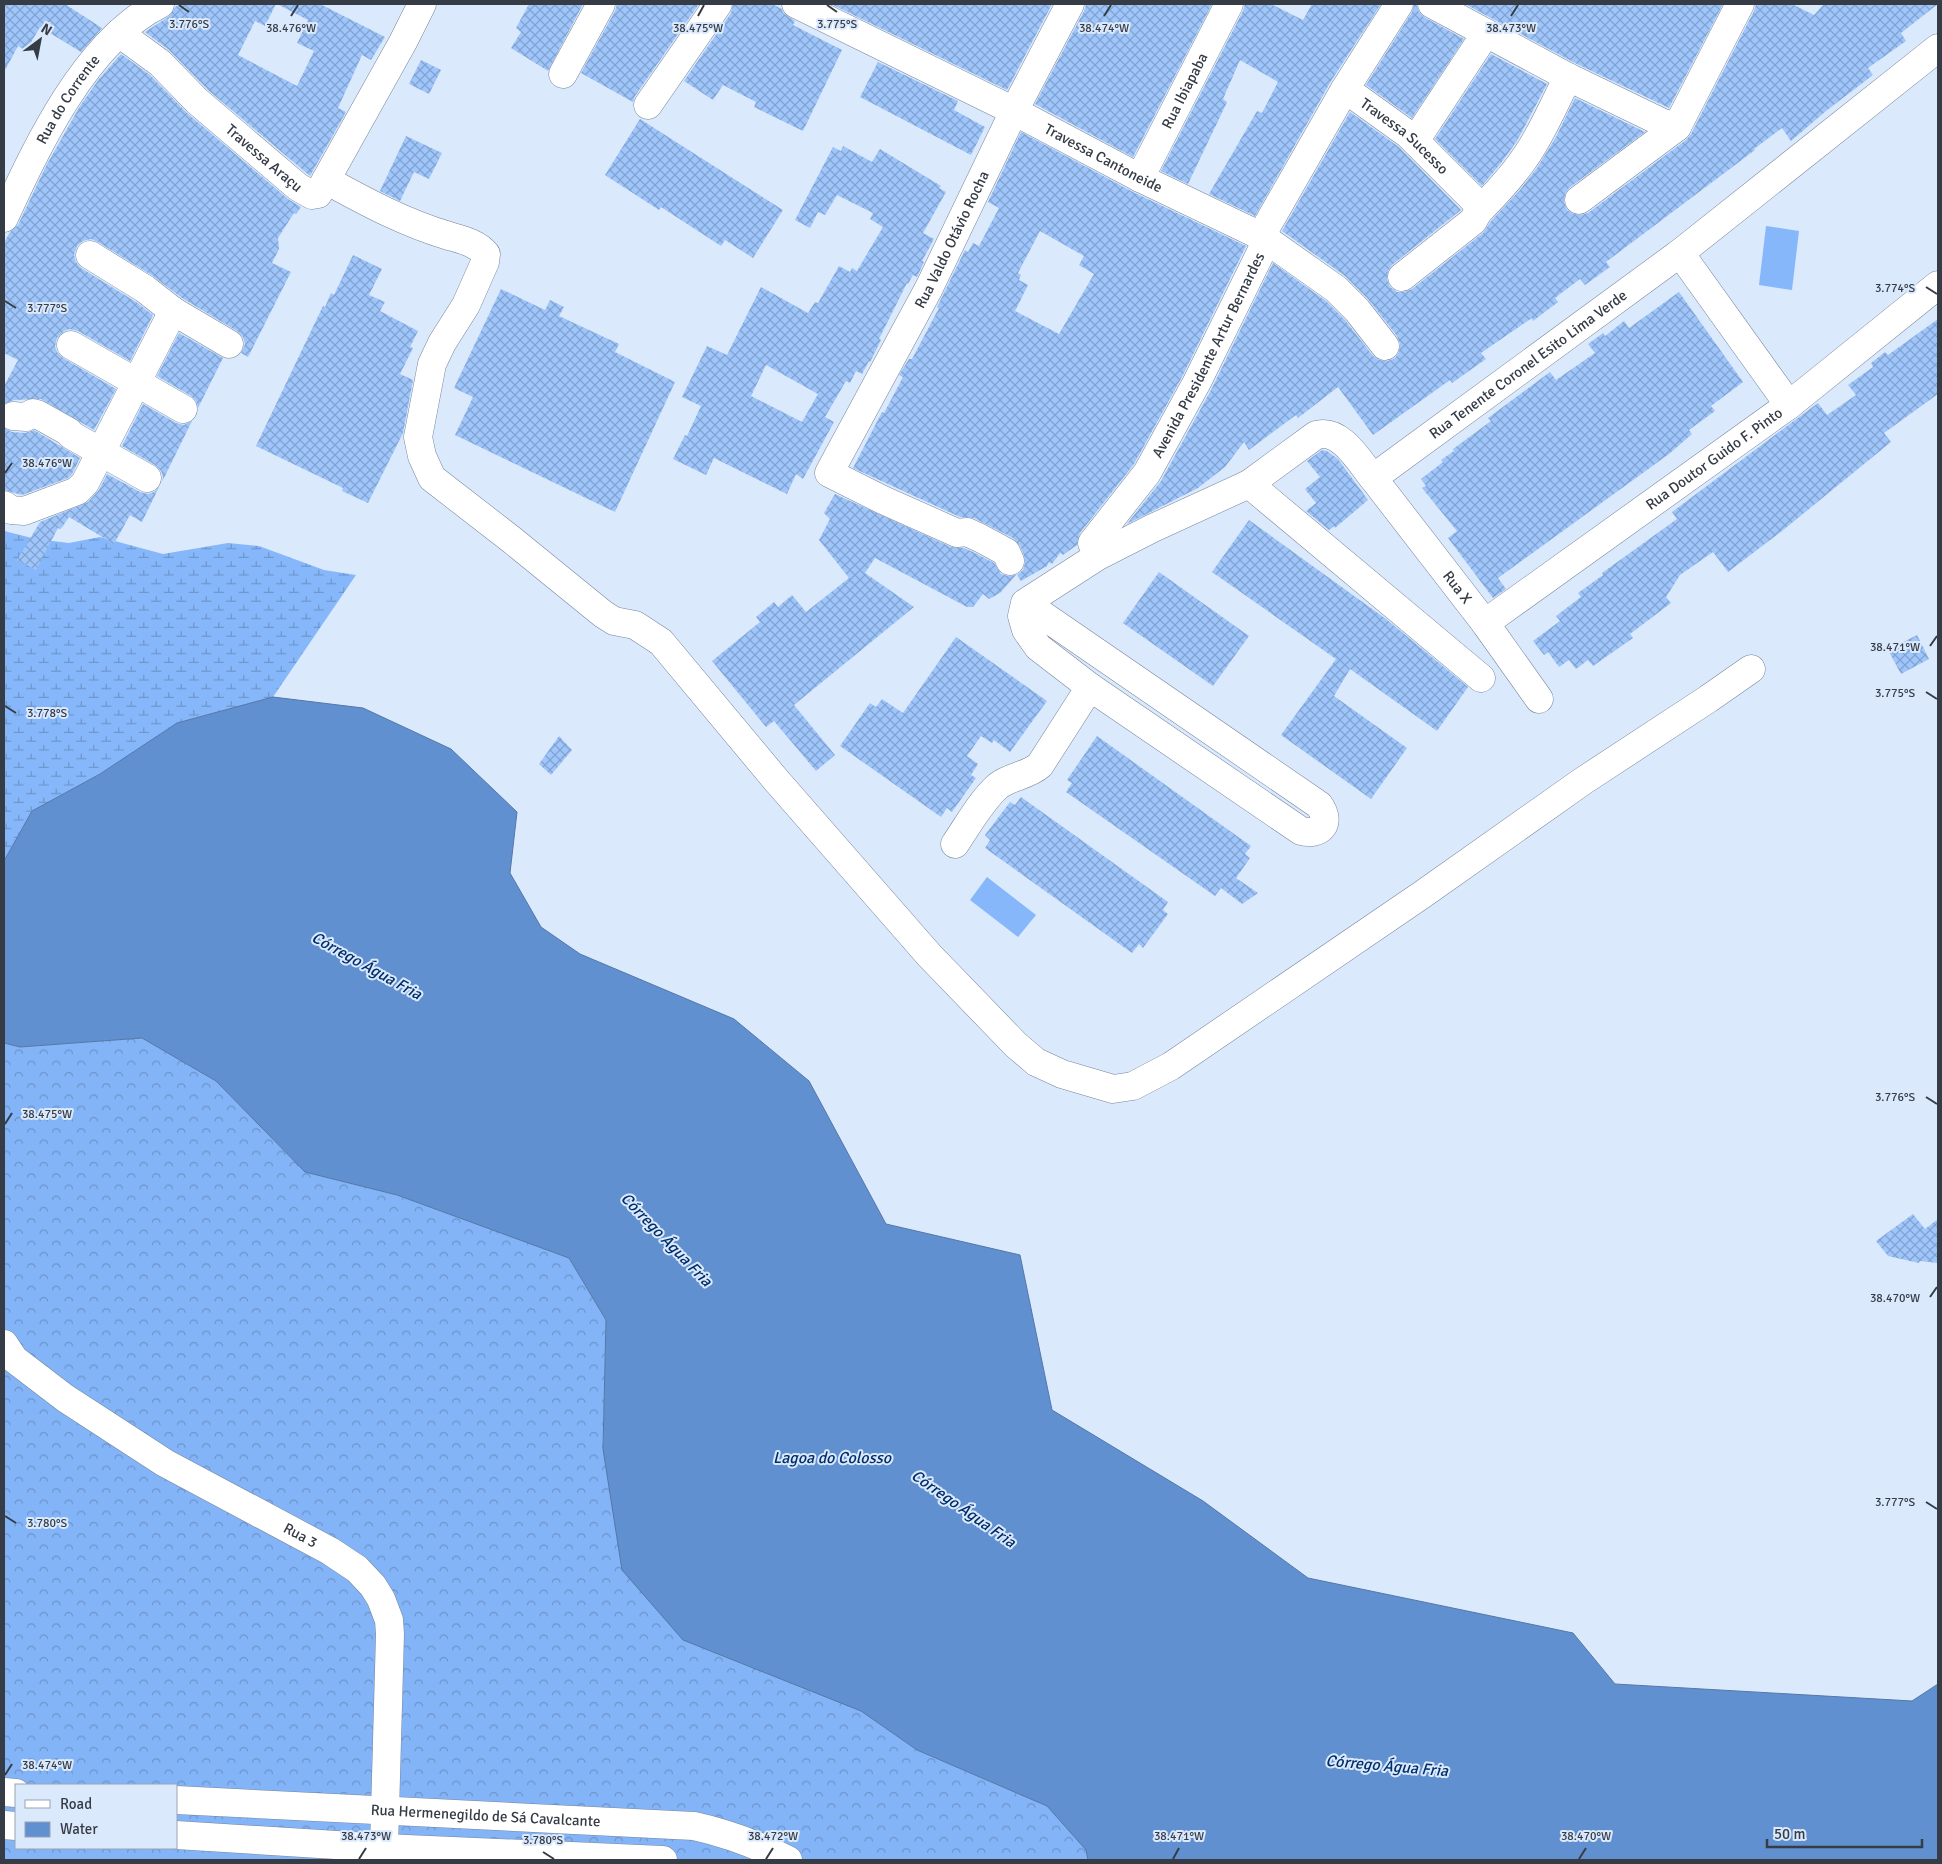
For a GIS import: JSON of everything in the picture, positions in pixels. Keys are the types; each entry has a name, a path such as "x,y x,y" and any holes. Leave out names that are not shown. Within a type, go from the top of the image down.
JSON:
{"street":[{"name":"Rua do Corrente","path":"4,218 23,176 70,92 93,60 138,16 160,4"},
{"name":"Travessa Araçu","path":"119,33 160,63 197,101 298,186 312,195 318,194 324,184 422,4"},
{"path":"563,74 602,4"},
{"path":"648,104 718,4"},
{"name":"Rua Valdo Otávio Rocha","path":"1010,560 1006,552 980,538 966,532 957,533 883,500 829,473 929,288 1014,111 1070,4"},
{"name":"Rua Ibiapaba","path":"1140,178 1229,4"},
{"name":"Avenida Presidente Artur Bernardes","path":"1095,549 1147,472 1197,382 1263,248 1262,236 1345,89 1399,4"},
{"path":"1432,4 1568,76 1663,123 1677,127"},
{"path":"1579,200 1677,127 1740,4"},
{"name":"Travessa Cantoneide","path":"801,5 1014,111 1140,178 1262,236 1336,289 1358,310 1385,346"},
{"path":"1415,141 1486,33"},
{"name":"Rua Tenente Coronel Esito Lima Verde","path":"1373,478 1680,253 1938,48"},
{"path":"1402,277 1473,221 1478,212 1525,158 1540,133 1568,76"},
{"name":"Travessa Sucesso","path":"1345,89 1383,114 1415,141 1474,198 1478,212"},
{"path":"324,184 421,227 471,243 482,249 486,254 485,262 466,305 442,343 432,364 418,437 422,456 432,478 603,614 614,621 635,625 661,642 776,780 929,955 1016,1045 1036,1062 1062,1074 1113,1089 1133,1086 1171,1066 1423,894 1583,781 1708,700 1751,669"},
{"path":"1680,253 1788,405"},
{"path":"90,255 145,289 173,311 229,344"},
{"name":"Rua Doutor Guido F. Pinto","path":"1485,623 1788,405 1938,286"},
{"path":"4,505 11,510 24,512 77,491 85,483 173,311"},
{"path":"71,345 183,409"},
{"path":"13,416 26,417 33,412 69,432 70,435 148,478"},
{"path":"1025,603 1318,806 1324,813 1325,822 1319,831 1311,833 1301,831 1090,687 1038,647 1026,630 1022,616 1025,603 1095,549 1153,528 1249,484 1316,435 1324,433 1340,439 1373,478"},
{"name":"Rua X","path":"1373,478 1485,623 1539,699"},
{"path":"1249,484 1481,678"},
{"path":"955,844 989,795 1000,785 1032,771 1040,764 1090,687"},
{"name":"Rua 3","path":"4,1344 14,1359 65,1398 164,1463 330,1551 357,1569 373,1586 381,1599 389,1620 390,1634 384,1848"},
{"name":"Rua Hermenegildo de Sá Cavalcante","path":"178,1800 386,1809 507,1818 694,1826 714,1830 739,1839 788,1860"},
{"path":"178,1835 252,1850 384,1848 499,1856 663,1860"}],"green space":[{"path":"1766,226 1799,231 1792,290 1759,285"},
{"path":"4,531 36,539 69,543 100,537 163,554 228,543 259,546 324,570 356,575 273,697 177,723 100,774 32,811 4,861"},
{"path":"987,877 1036,915 1018,937 970,900"},
{"path":"142,1038 216,1081 305,1172 397,1195 569,1258 606,1320 603,1449 861,1711 917,1750 1047,1806 1086,1850 1088,1860 4,1860 4,1043 20,1047"}],"water":[{"name":"Lagoa do Colosso","path":"273,697 363,708 451,749 517,812 510,873 541,927 580,954 734,1019 809,1081 886,1224 1020,1255 1052,1410 1203,1501 1308,1578 1573,1633 1615,1684 1912,1701 1938,1684 1938,1860 1088,1860 1086,1850 1047,1806 917,1750 861,1711 683,1640 622,1570 603,1449 606,1320 569,1258 397,1195 305,1172 216,1081 142,1038 20,1047 4,1043 4,861 32,811 100,774 177,723"}],"building":[{"path":"4,4 65,4 102,28 81,52 40,27 26,51 18,46 4,72"},
{"path":"181,4 276,4 265,26 255,21 238,55 297,86 314,51 297,43 308,20 277,4 320,4 385,37 371,60 362,55 338,108 346,112 310,176 208,90 169,50 145,32 168,17 175,7"},
{"path":"529,4 583,4 548,71 511,48 521,32 516,28"},
{"path":"617,4 699,4 635,96 633,102 581,73"},
{"path":"733,4 772,4 782,9 783,13 795,21 793,25 842,50 803,131 754,107 756,102 723,85 713,100 684,81 731,13"},
{"path":"831,4 1052,4 1007,90"},
{"path":"1086,4 1212,4 1133,157 1035,104"},
{"path":"1245,4 1271,4 1303,20 1312,4 1381,4 1331,81 1255,216 1209,194 1257,111 1262,113 1278,82 1240,60 1223,99 1227,102 1188,184 1161,171"},
{"path":"1414,4 1416,4 1419,12 1424,17 1464,39 1412,118 1366,85 1412,12"},
{"path":"1465,4 1723,4 1669,108 1575,63"},
{"path":"1756,4 1792,4 1814,15 1824,4 1938,4 1901,33 1906,41 1868,68 1873,75 1791,141 1782,128 1606,262 1610,267 1585,285 1580,279 1555,298 1558,302 1533,321 1532,318 1481,353 1486,359 1452,383 1450,380 1373,435 1338,387 1298,418 1296,415 1249,450 1244,442 1225,467 1198,488 1127,524 1161,481 1211,390 1273,263 1326,301 1345,320 1373,356 1379,360 1388,361 1395,358 1399,352 1400,344 1397,336 1368,299 1345,276 1282,231 1350,112 1399,147 1461,210 1392,265 1388,271 1387,279 1390,287 1397,292 1405,292 1412,289 1483,233 1491,221 1520,190 1537,168 1556,137 1575,98 1645,132 1569,188 1565,194 1564,202 1567,210 1573,214 1581,215 1588,213 1686,140 1691,134"},
{"path":"121,54 150,75 187,113 288,199 301,207 296,214 294,213 278,238 279,249 272,263 291,272 248,357 241,353 245,344 243,337 237,331 182,298 153,276 91,239 83,241 77,246 74,255 76,262 81,268 136,302 153,315 130,361 78,331 70,329 64,331 57,338 55,346 57,352 63,358 116,389 94,430 41,399 14,400 4,404 4,386 18,360 4,353 4,243 10,232 18,225 46,166 80,106 99,79"},
{"path":"1491,54 1547,84 1517,141 1482,186 1435,139"},
{"path":"421,60 441,70 429,94 409,84"},
{"path":"878,62 958,101 954,110 985,127 971,155 860,97"},
{"path":"640,119 783,210 753,258 725,240 721,246 661,207 659,210 605,175"},
{"path":"1021,132 1133,192 1246,246 1183,375 1134,464 1080,533 1077,545 1063,555 1060,553 1052,564 1049,562 1047,566 1021,581 1017,575 1023,570 1025,563 1024,555 1020,546 1013,538 974,518 960,517 853,468 882,412 884,413 903,377 899,375 909,359 912,359 939,308 937,307 965,250 968,252 973,243 979,246 999,208 988,202","holes":["1040,231 1084,256 1079,265 1094,274 1059,334 1015,311 1028,285 1019,280 1021,275 1018,273"]},
{"path":"406,136 442,153 429,179 414,172 400,201 380,191"},
{"path":"843,146 872,162 880,149 941,186 939,188 946,192 923,233 934,239 922,261 924,262 917,277 913,275 907,283 879,339 881,340 870,362 862,374 856,371 850,383 846,381 825,417 834,422 803,479 796,474 787,494 714,458 706,475 673,459 685,435 687,436 701,406 682,397 707,346 727,355 761,287 808,313 815,302 818,303 839,266 850,272 852,268 857,271 883,227 870,219 873,213 837,195 825,215 818,212 810,228 795,220 833,147 841,151","holes":["766,365 818,394 802,422 751,396"]},
{"path":"353,255 382,269 369,295 385,302 380,311 418,331 410,347 413,348 400,374 413,380 403,433 368,503 342,491 343,488 256,446 323,306 325,307 331,293 334,295"},
{"path":"501,289 545,310 550,300 564,307 559,316 619,344 615,352 675,382 615,512 455,435 473,397 454,388"},
{"path":"1679,292 1743,382 1711,406 1715,411 1689,430 1692,434 1669,454 1498,578 1506,589 1493,598 1448,538 1457,531 1422,488 1426,486 1421,479 1443,462 1441,460 1454,451 1453,449 1491,421 1488,418 1550,372 1556,380 1595,353 1588,344 1603,333 1605,336 1624,321 1629,328"},
{"path":"1938,319 1938,394 1884,433 1891,442 1782,531 1728,572 1713,552 1680,575 1666,597 1671,603 1630,634 1633,638 1593,666 1588,660 1576,669 1569,660 1559,667 1548,652 1544,655 1533,641 1560,621 1556,616 1581,597 1578,593 1603,575 1602,573 1677,519 1672,512 1818,403 1827,415 1856,395 1848,385 1873,367 1871,363 1885,352 1888,355"},
{"path":"179,333 223,358 198,408 196,401 191,396 157,376"},
{"path":"143,404 176,423 184,425 192,421 162,482 161,471 155,465 122,446"},
{"path":"4,428 12,432 25,433 34,430 80,458 72,474 68,478 22,495 4,490"},
{"path":"1322,450 1327,451 1338,459 1368,500 1335,528 1334,526 1329,530 1306,511 1316,503 1305,489 1320,477 1307,461"},
{"path":"107,474 140,492 148,494 154,492 159,487 142,522 130,515 114,544 69,517 60,529 58,528 36,570 17,560 40,522 88,502 99,490"},
{"path":"835,494 951,547 964,548 973,552 994,563 1001,574 1008,576 1016,575 1000,593 989,599 983,594 973,607 967,607 875,558 865,573 914,607 794,705 835,755 816,771 774,721 766,727 712,661 760,622 756,617 774,602 778,607 792,595 806,612 849,578 819,540 830,519 824,513"},
{"path":"1249,520 1386,619 1468,687 1437,731 1350,669 1334,696 1407,748 1371,799 1281,735 1336,659 1212,572"},
{"path":"1159,572 1249,636 1213,686 1123,623"},
{"path":"1917,635 1929,659 1901,674 1888,650"},
{"path":"956,637 1047,701 1010,752 994,740 992,743 981,736 967,756 978,764 971,775 976,778 952,812 947,808 941,817 840,746 870,703 876,707 882,699 903,713"},
{"path":"559,736 572,750 551,775 539,764"},
{"path":"1097,736 1251,846 1245,854 1250,858 1236,878 1258,893 1242,904 1221,888 1215,896 1066,792 1072,783 1067,780"},
{"path":"1021,797 1168,902 1163,910 1168,914 1143,948 1139,944 1132,953 985,848 990,840 985,835 1010,802 1015,805"},
{"path":"1913,1214 1925,1229 1938,1219 1938,1263 1920,1261 1919,1263 1888,1256 1876,1241"}],"water label":[{"name":"Córrego Água Fria","path":"367,965"},
{"name":"Córrego Água Fria","path":"667,1239"},
{"name":"Córrego Água Fria","path":"964,1508"},
{"name":"Córrego Água Fria","path":"1387,1765"}]}
